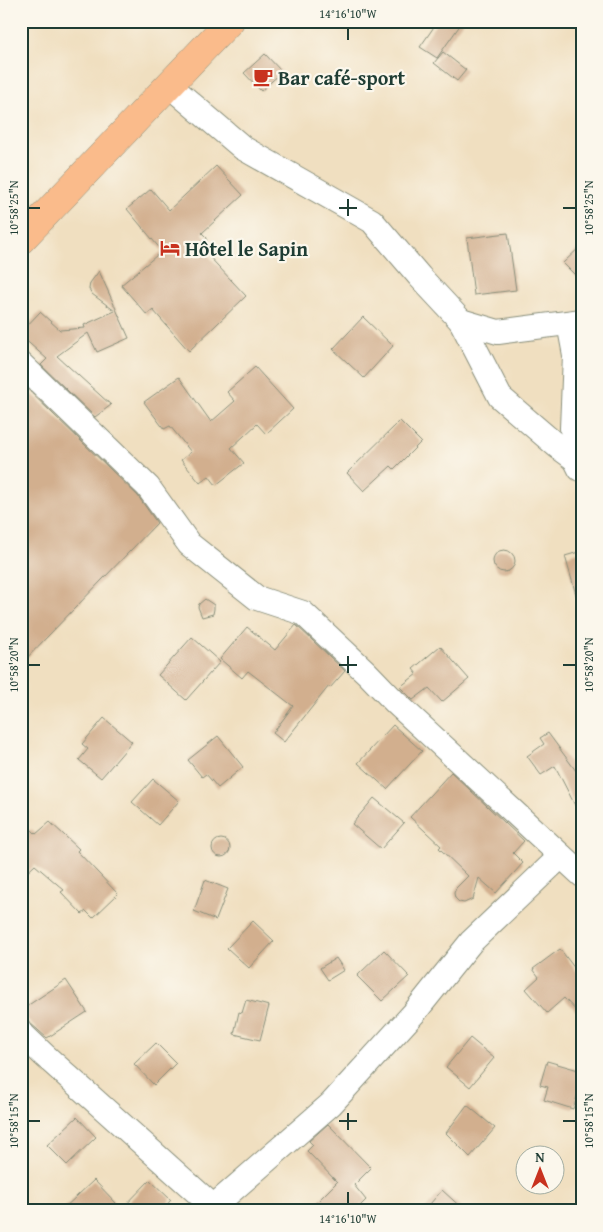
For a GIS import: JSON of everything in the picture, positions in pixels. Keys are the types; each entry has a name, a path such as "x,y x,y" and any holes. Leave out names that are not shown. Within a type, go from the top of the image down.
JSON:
{"highway":[{"path":"21,240 230,21"}],"street":[{"path":"169,85 243,148 372,221 461,321 500,397 579,466"},
{"path":"461,321 498,332 575,322 572,428 579,466"},
{"path":"21,364 148,487 189,544 257,598 303,613 367,672 396,703 582,875"},
{"path":"21,1033 216,1209 331,1104 414,1013 471,942 561,856"}],"building":[{"path":"438,21 463,21 437,58 420,47"},
{"path":"443,52 466,70 457,81 434,63"},
{"path":"265,54 282,72 261,91 244,73"},
{"path":"216,166 243,195 202,233 207,238 204,251 246,296 189,351 153,310 147,315 121,285 162,251 127,209 151,189 169,210"},
{"path":"508,233 516,290 474,295 467,238"},
{"path":"582,245 582,282 563,263"},
{"path":"99,271 129,338 97,352 88,333 57,356 111,405 95,417 41,365 47,359 21,336 21,332 40,312 60,330 85,328 84,325 115,311 92,294 89,289 90,283"},
{"path":"363,317 393,346 364,378 333,349"},
{"path":"255,367 293,409 266,434 257,424 231,448 244,463 216,485 209,476 200,483 181,460 191,452 170,426 164,429 144,402 179,377 211,422 235,401 227,392"},
{"path":"22,384 138,496 157,523 21,664"},
{"path":"400,421 421,442 394,469 391,466 364,491 347,473"},
{"path":"504,550 512,553 515,561 512,569 504,572 496,569 493,561 496,553"},
{"path":"582,551 582,598 577,598 565,556"},
{"path":"205,599 214,605 214,609 213,614 202,617 198,607"},
{"path":"296,625 345,671 330,688 329,686 284,742 273,733 293,706 248,671 242,678 220,659 247,627 275,650"},
{"path":"192,637 220,662 186,700 158,675"},
{"path":"440,646 469,679 442,702 429,688 413,700 400,687 417,674 413,669"},
{"path":"104,718 132,742 101,778 79,760 88,749 82,744"},
{"path":"393,725 422,751 387,789 358,763"},
{"path":"548,733 582,779 582,819 555,766 541,775 527,756 544,744 540,738"},
{"path":"218,736 243,767 218,788 206,774 202,777 188,760"},
{"path":"451,772 524,841 513,853 523,863 496,893 479,878 473,899 464,903 459,902 455,898 454,893 456,888 468,876 439,848 441,846 410,817"},
{"path":"153,779 179,801 158,825 132,802"},
{"path":"374,798 404,823 381,849 352,824"},
{"path":"50,822 79,849 77,851 118,894 93,918 86,911 82,914 61,892 64,890 35,865 21,878 21,839 31,829 36,834"},
{"path":"221,839 227,842 230,848 227,854 221,857 215,854 212,848 215,842"},
{"path":"205,880 228,889 216,920 194,911"},
{"path":"253,921 274,941 249,968 227,948"},
{"path":"560,949 582,978 582,1017 564,998 547,1013 526,989 539,977 533,969"},
{"path":"384,950 409,976 382,1001 357,976"},
{"path":"336,958 344,970 328,980 320,968"},
{"path":"66,980 87,1012 47,1038 30,1023 21,1010"},
{"path":"246,1000 269,1006 260,1040 234,1034 239,1012 242,1013"},
{"path":"470,1038 494,1058 470,1087 446,1067"},
{"path":"156,1043 176,1063 154,1085 134,1064"},
{"path":"547,1061 582,1071 582,1081 573,1109 544,1100 548,1087 540,1085"},
{"path":"467,1105 495,1128 470,1157 446,1133"},
{"path":"77,1117 96,1137 67,1165 47,1145"},
{"path":"328,1124 371,1168 354,1185 366,1200 355,1211 308,1211 337,1182 307,1151 313,1145 309,1141"},
{"path":"94,1180 116,1203 108,1211 61,1211"},
{"path":"150,1180 171,1200 161,1211 120,1211"},
{"path":"442,1190 465,1211 424,1211"}],"place":[{"name":"Bar café-sport","path":"263,77"},
{"name":"Hôtel le Sapin","path":"170,248"}]}
